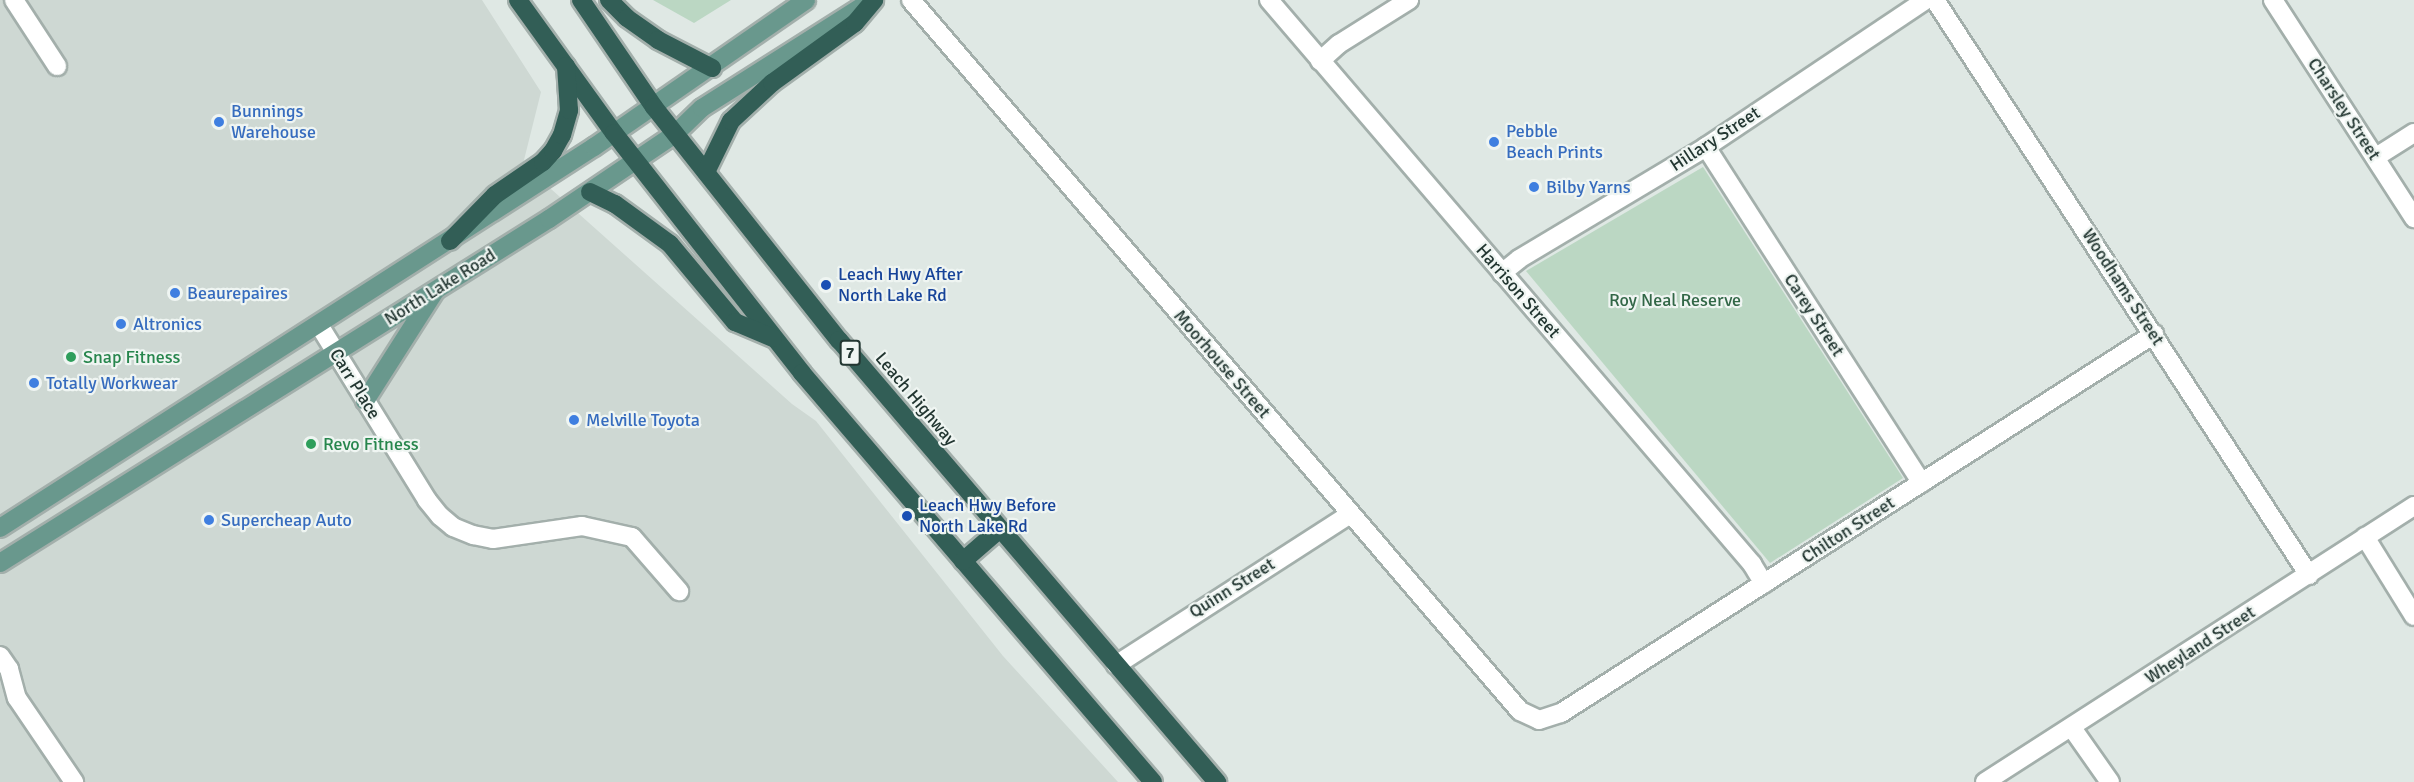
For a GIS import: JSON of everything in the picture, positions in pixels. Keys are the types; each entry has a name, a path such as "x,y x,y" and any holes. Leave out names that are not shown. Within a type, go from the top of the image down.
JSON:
{"highway":[{"path":"518,0 635,161 774,338 1153,782"},
{"name":"Leach Highway","path":"581,0 675,134 838,340 1217,782"},
{"path":"609,0 627,18 658,40 712,68"},
{"path":"706,172 731,121 772,82 855,23 873,0"},
{"path":"450,241 495,195 543,162 553,151 562,135 569,110 566,66"},
{"path":"590,192 615,204 670,244 735,322 774,338"},
{"path":"963,561 1000,529"}],"main road":[{"name":"North Lake Road","path":"0,528 450,241 712,68 806,0"},
{"name":"North Lake Road","path":"0,563 590,192 675,134 702,108 873,0"},
{"path":"365,401 436,290"}],"street":[{"path":"14,0 57,66"},
{"name":"Moorhouse Street","path":"911,0 1520,711 1539,720"},
{"name":"Harrison Street","path":"1269,0 1752,564 1764,584"},
{"path":"1320,61 1339,44 1409,0"},
{"name":"Hillary Street","path":"1502,273 1519,259 1706,147 1926,0"},
{"name":"Woodhams Street","path":"1935,0 2309,575"},
{"name":"Charsley Street","path":"2273,0 2414,218"},
{"path":"2376,157 2414,133"},
{"name":"Carey Street","path":"1706,147 1922,483"},
{"name":"Carr Place","path":"319,325 427,500 453,527 473,535 493,539 582,526 632,537 679,591"},
{"name":"Chilton Street","path":"1539,720 1561,712 2154,334"},
{"name":"Wheyland Street","path":"1985,782 2414,506"},
{"name":"Quinn Street","path":"1116,665 1350,514"},
{"path":"2365,537 2414,616"},
{"path":"0,656 9,669 18,698 74,782"},
{"path":"0,686 18,698"},
{"path":"2072,728 2110,782"}],"shaded area":[{"path":"0,0 482,0 541,92 523,164 792,404 816,421 1003,656 1118,782 0,782"}],"green space":[{"path":"653,0 731,0 694,23"},
{"name":"Roy Neal Reserve","path":"1703,167 1903,478 1770,563 1526,271"}],"place":[{"name":"Bunnings Warehouse","path":"219,122"},
{"name":"Pebble Beach Prints","path":"1494,142"},
{"name":"Bilby Yarns","path":"1534,187"},
{"name":"Leach Hwy After North Lake Rd","path":"826,285"},
{"name":"Beaurepaires","path":"175,293"},
{"name":"Altronics","path":"121,324"},
{"name":"Snap Fitness","path":"71,357"},
{"name":"Totally Workwear","path":"34,383"},
{"name":"Melville Toyota","path":"574,420"},
{"name":"Revo Fitness","path":"311,444"},
{"name":"Leach Hwy Before North Lake Rd","path":"907,516"},
{"name":"Supercheap Auto","path":"209,520"}]}
